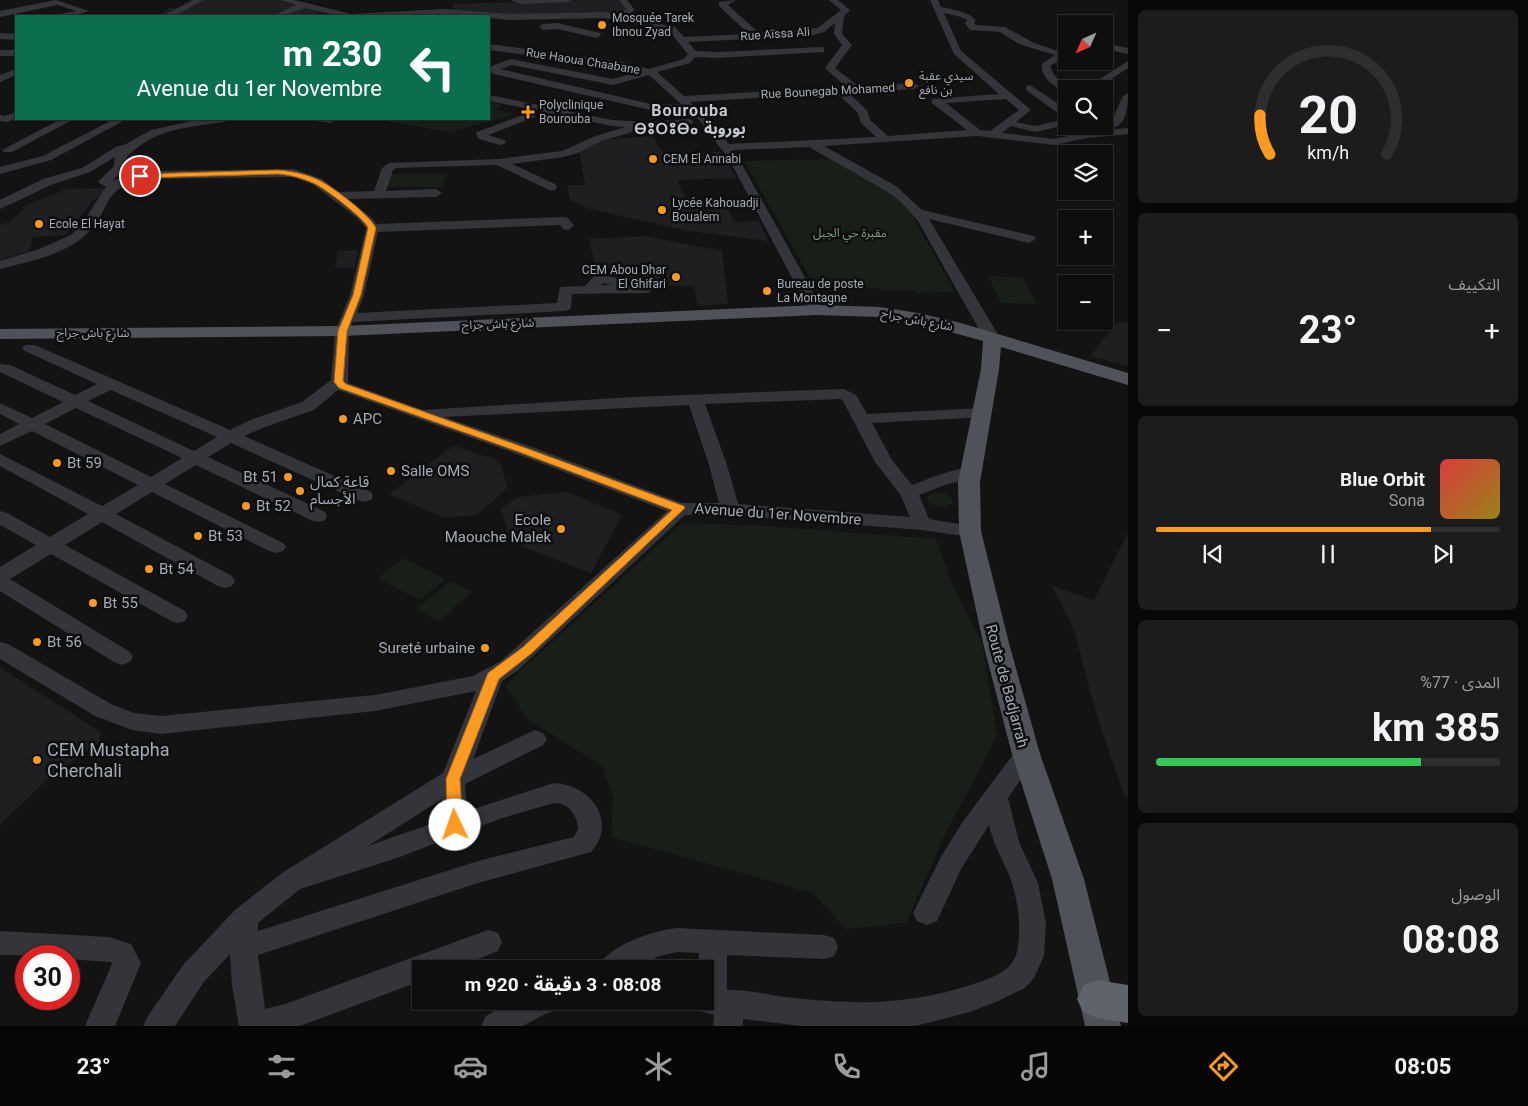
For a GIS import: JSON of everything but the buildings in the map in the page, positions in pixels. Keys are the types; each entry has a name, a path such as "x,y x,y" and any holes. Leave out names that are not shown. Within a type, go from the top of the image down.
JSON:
{"main road":[{"name":"شارع باش جراح","path":"0,334 31,341 345,324 816,310 862,311 910,317 955,327 1128,379"},
{"name":"Route de Badjarrah","path":"992,338 990,369 970,473 968,495 970,531 985,602 1026,754 1110,1010"},
{"path":"990,369 1008,360 1021,357 1053,357"}],"street":[{"path":"22,10 6,4 24,0"},
{"path":"165,15 200,0"},
{"path":"286,0 344,15"},
{"path":"514,0 522,2 568,0"},
{"path":"619,17 631,10 623,0"},
{"path":"732,0 722,4 756,36"},
{"path":"833,0 846,8 840,15 838,34 847,44 830,68 855,89"},
{"path":"0,14 58,2 85,11 67,15"},
{"path":"400,2 403,14"},
{"path":"935,4 972,20 969,23 973,28 1002,29 1040,50 1058,53"},
{"path":"935,4 957,52 1026,110 993,134"},
{"path":"279,15 305,6"},
{"path":"378,15 444,12 468,15"},
{"path":"490,17 604,15 669,27 701,65"},
{"name":"Rue Aïssa Ali","path":"680,40 818,31 840,15"},
{"path":"490,19 501,22 524,22 530,27 557,26 598,35"},
{"path":"0,35 15,36"},
{"path":"1113,38 1128,41"},
{"name":"Rue Haoua Chaabane","path":"490,46 623,65 651,72 683,98 694,117 727,147 816,310"},
{"path":"1113,48 1128,51"},
{"path":"490,56 507,49"},
{"path":"692,54 717,55 821,50"},
{"path":"0,53 15,53"},
{"path":"692,54 687,61 674,66 629,76 613,82 552,66 511,62 490,70 694,117"},
{"path":"674,66 752,61 745,54"},
{"path":"1113,56 1128,59"},
{"path":"1058,57 1045,66 1046,72 1056,82 1065,77"},
{"path":"0,61 15,59"},
{"path":"1103,80 1128,64"},
{"path":"531,79 552,66"},
{"path":"0,73 15,71"},
{"path":"0,79 15,72"},
{"name":"Rue Bounegab Mohamed","path":"683,98 914,86"},
{"path":"1030,88 1058,108"},
{"path":"839,90 863,112 865,121 885,140"},
{"path":"490,94 578,116 635,125 694,117"},
{"path":"977,133 936,101 1008,96"},
{"path":"1127,131 1115,124 1128,96"},
{"path":"490,98 521,102 620,121 658,122 694,117"},
{"path":"521,102 511,110 558,120 578,116"},
{"path":"500,142 481,136 481,134 531,114"},
{"path":"0,118 6,119 15,115"},
{"path":"50,157 8,150 67,120"},
{"path":"0,171 50,157 120,120"},
{"path":"112,185 104,182 120,166 121,156 146,134 157,130 218,120"},
{"path":"1008,123 1035,129 1058,124"},
{"path":"379,195 388,168 393,165 499,162 571,152 594,140 626,131 635,125"},
{"path":"727,147 885,140 977,133 1054,142 1088,135 1127,131"},
{"path":"810,143 902,195 919,213 932,231 957,281 992,338"},
{"path":"0,205 47,182 86,170 120,149 130,147"},
{"path":"499,162 551,187"},
{"path":"0,265 52,248 76,237 84,230 112,185 129,178 150,175 278,172 308,177 365,218 372,228 357,295 345,324 338,382 308,406 259,423 231,436 0,576"},
{"path":"336,196 436,193"},
{"path":"919,213 1029,239"},
{"path":"372,228 564,221 568,226"},
{"path":"345,324 564,307 565,290 588,290"},
{"path":"318,516 195,457 2,369 31,341 111,383 364,496"},
{"name":"Avenue du 1er Novembre","path":"338,382 350,390 680,508 922,524 970,531"},
{"path":"0,441 111,383"},
{"path":"420,414 840,393 850,398 884,462 909,493 922,524"},
{"path":"695,399 718,465 730,510"},
{"path":"0,408 276,547"},
{"path":"861,419 982,413"},
{"path":"0,459 225,581"},
{"path":"909,493 939,481 970,473"},
{"path":"0,649 96,706 120,718 161,725 375,702 459,687 493,676 528,650 680,508"},
{"path":"0,517 178,616"},
{"path":"0,582 122,657"},
{"path":"455,825 453,779 493,676"},
{"path":"158,1026 193,974 246,918 291,881 453,779 535,739"},
{"path":"927,913 951,863 980,816 1026,754"},
{"path":"242,948 478,872 582,845 589,838 591,830 586,812 577,799 561,792 545,795 388,850 291,881"},
{"path":"713,941 719,1008 883,1018 953,1004 994,990 1015,980 1029,962 1033,929 1025,883 1009,848 995,797"},
{"path":"246,918 242,948 244,978 254,1026 285,1018 488,942"},
{"path":"626,960 662,941 677,940 824,947"},
{"path":"0,943 109,949 121,953 127,963 100,1026"},
{"path":"496,1026 524,1010"}],"shaded area":[{"path":"190,0 277,0 322,12 314,15 160,15 169,8 177,8"},
{"path":"623,0 630,9 618,14 511,16 454,12 453,4"},
{"path":"652,136 662,151 721,152 736,178 677,180 688,205 726,204 734,222 759,221 768,241 683,230 590,209 570,200 567,185 585,185 579,150 599,140"},
{"name":"Ecole El Hayat","path":"107,188 100,197 94,199 66,235 33,237 29,251 0,260 0,225 8,223 24,209 22,207 66,189"},
{"name":"CEM Abou Dhar El Ghifari","path":"644,236 722,251 728,304 698,306 694,286 657,285 596,269 589,239"},
{"path":"358,250 355,268 335,268 338,251"},
{"path":"1116,323 1128,323 1128,366 1090,356 1110,330 1113,330"},
{"path":"453,446 492,458 500,464 508,487 477,515 445,518 389,494"},
{"name":"Ecole Maouche Malek","path":"568,492 622,515 591,573 511,542 501,509 518,497"},
{"path":"1128,533 1128,797 1123,792 1097,716 1074,630 1052,586 1094,600"},
{"name":"CEM Mustapha Cherchali","path":"0,667 100,732 99,742 47,779 0,825"}],"green space":[{"path":"490,102 503,105 495,110 515,114 450,132 380,120 490,120"},
{"name":"مقبرة حي الجبل","path":"833,159 894,193 905,203 955,292 915,293 913,290 882,291 878,288 817,290 744,161"},
{"path":"388,174 446,174 443,187 385,187"},
{"path":"988,276 1022,277 1037,304 1001,303"},
{"path":"933,492 946,494 952,498 952,503 944,507 931,505 926,497"},
{"path":"682,523 752,525 936,539 952,584 982,643 997,735 947,830 906,923 846,929 813,893 611,837 613,796 602,766 527,719 505,685"},
{"path":"403,558 445,579 420,600 378,578"},
{"path":"450,581 472,592 439,621 416,609"}],"place":[{"name":"Mosquée Tarek Ibnou Zyad","path":"602,25"},
{"name":"سيدي عقبة بن نافع","path":"909,83"},
{"name":"Polyclinique Bourouba","path":"528,112"},
{"name":"CEM El Annabi","path":"653,159"},
{"name":"Lycée Kahouadji Boualem","path":"662,210"},
{"name":"Ecole El Hayat","path":"39,224"},
{"name":"CEM Abou Dhar El Ghifari","path":"676,277"},
{"name":"Bureau de poste La Montagne","path":"767,291"},
{"name":"APC","path":"343,419"},
{"name":"Bt 59","path":"57,463"},
{"name":"Salle OMS","path":"391,471"},
{"name":"Bt 51","path":"288,477"},
{"name":"قاعة كمال الأجسام","path":"300,491"},
{"name":"Bt 52","path":"246,506"},
{"name":"Ecole Maouche Malek","path":"561,529"},
{"name":"Bt 53","path":"198,536"},
{"name":"Bt 54","path":"149,569"},
{"name":"Bt 55","path":"93,603"},
{"name":"Bt 56","path":"37,642"},
{"name":"Sureté urbaine","path":"485,648"},
{"name":"CEM Mustapha Cherchali","path":"37,760"}],"district":[{"name":"Bourouba ⴱⵓⵔⵓⴱⴰ بوروبة","path":"690,119"}],"route":[{"path":"140,176 278,172 294,173 318,182 361,215 369,222 372,228 357,295 342,331 338,382 342,386 680,508 528,650 509,666 493,676 453,779 455,825"}]}
